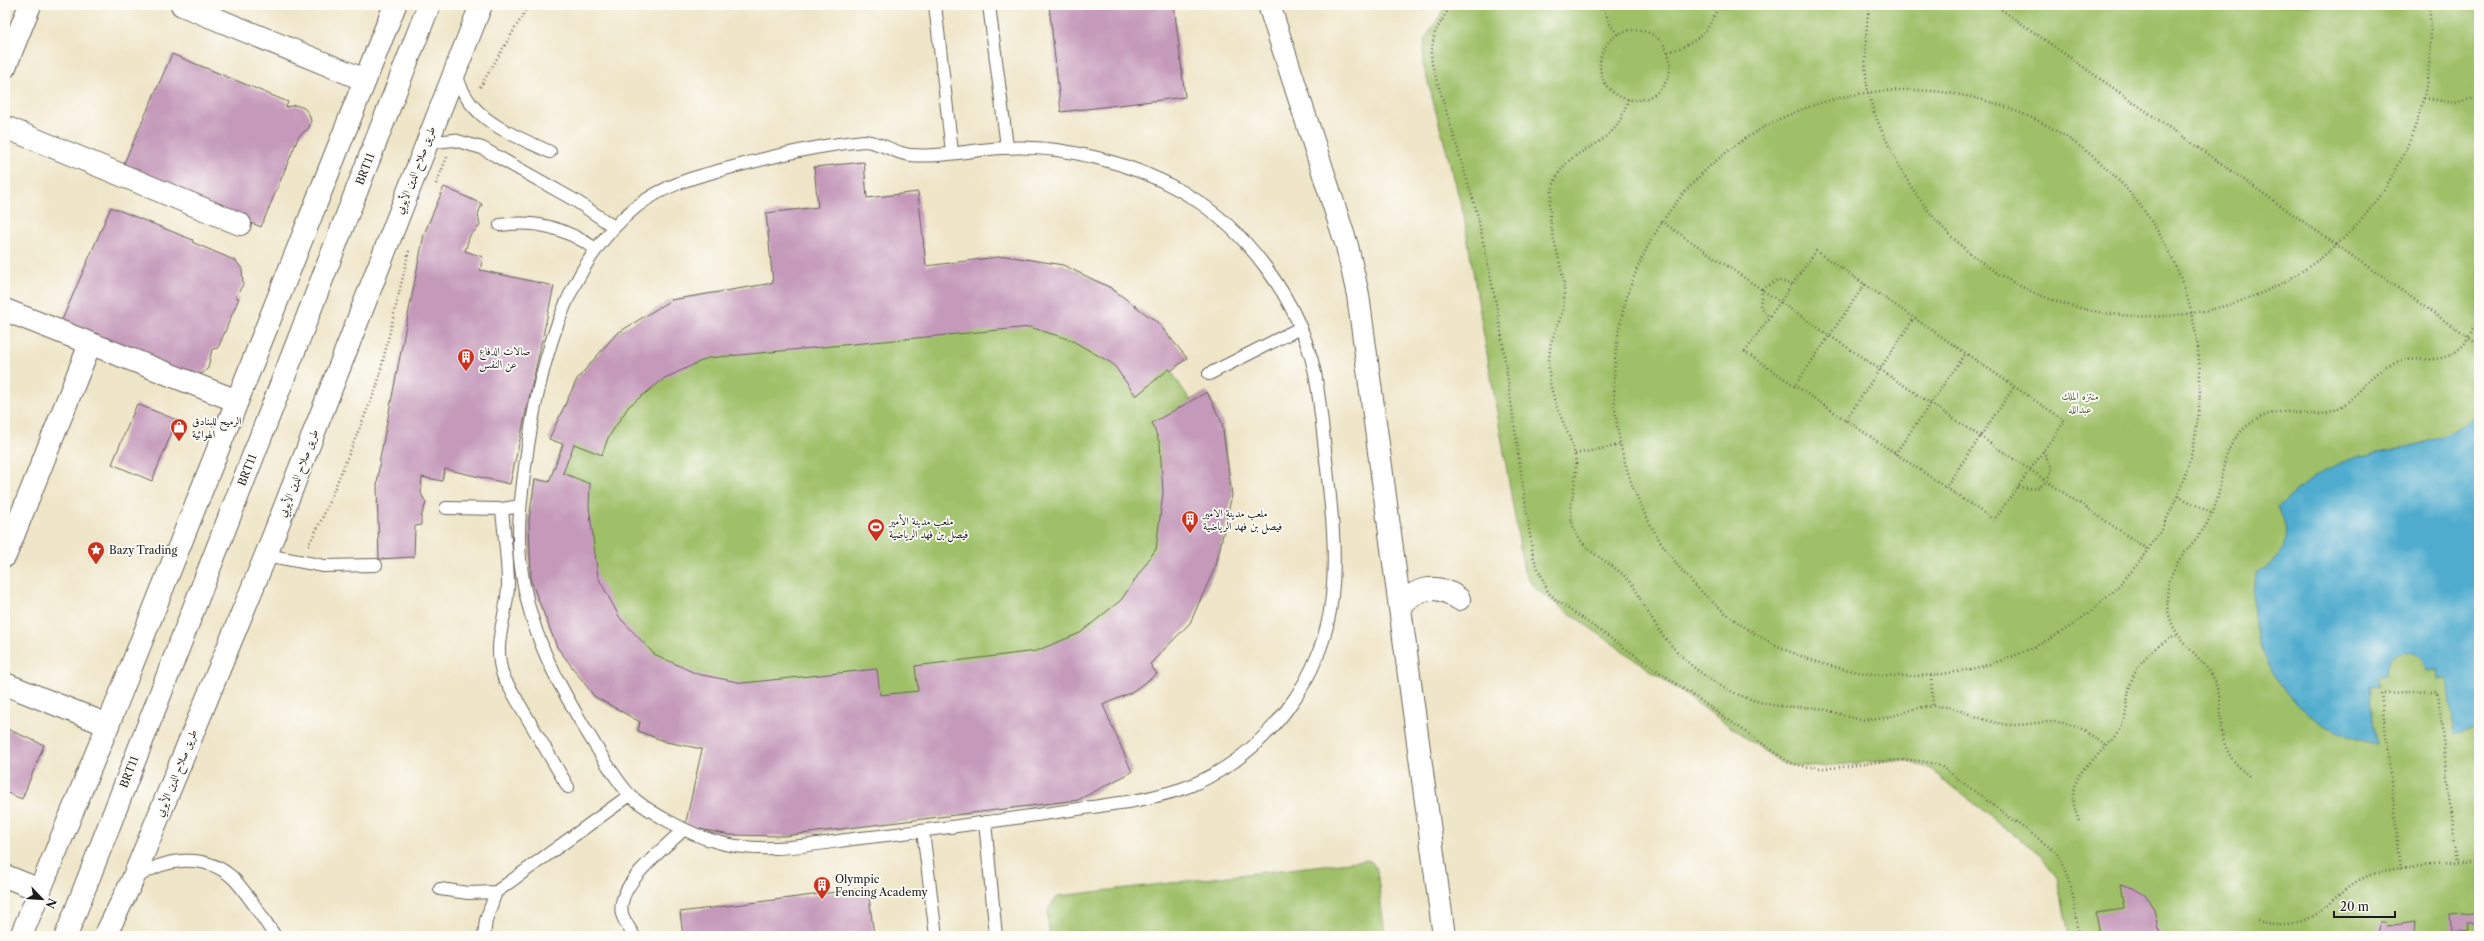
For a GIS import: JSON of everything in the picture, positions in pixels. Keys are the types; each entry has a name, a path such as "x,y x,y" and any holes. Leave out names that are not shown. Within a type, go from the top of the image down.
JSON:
{"main road":[{"path":"5,66 30,5"},
{"path":"182,5 204,9 366,80"},
{"path":"21,936 108,725 395,5"},
{"name":"BRT11","path":"66,936 429,5"},
{"name":"طريق صلاح الدين الأيوبي","path":"105,936 132,881 266,554 425,144 481,5"},
{"path":"1268,5 1353,270 1362,320 1444,936"},
{"path":"5,127 240,224"},
{"path":"5,310 237,401"},
{"path":"5,556 90,344"},
{"path":"1400,608 1413,593 1432,588 1442,589 1459,599"},
{"path":"5,684 108,725"},
{"path":"5,876 40,890"}],"lane":[{"path":"493,5 459,60 463,94 470,105 486,120 550,152"},
{"path":"935,5 952,152"},
{"path":"989,5 1007,147"},
{"path":"425,144 454,140 482,148 576,201 614,227"},
{"path":"869,142 911,155 952,152 1007,147 1056,151 1100,159 1143,172 1184,192 1220,219 1253,251 1280,288 1300,328 1314,371 1321,416 1334,532 1332,598 1326,628 1317,657 1304,684 1287,710 1267,733 1219,771 1192,785 1164,795 1134,801 923,831 775,848 744,848 713,841 684,829 630,795 609,767 585,730 542,650 528,604 520,557 520,506 528,447 542,377 560,320 579,276 596,249 614,227 637,206 665,188 694,176 821,145 869,142"},
{"path":"500,225 520,222 541,224 560,229 579,237 596,249"},
{"path":"1209,374 1300,328"},
{"path":"446,508 502,509 520,506"},
{"path":"502,509 508,584 506,608 499,635 499,664 504,678 568,787"},
{"path":"266,554 297,563 324,566 376,565"},
{"path":"440,889 468,893 496,892 630,795"},
{"path":"985,822 996,936"},
{"path":"634,936 622,914 625,893 637,875 684,829"},
{"path":"923,831 936,936"},
{"path":"132,881 150,868 170,861 192,860 213,866 232,878 275,936"},
{"path":"484,936 486,920 496,892"}],"path":[{"path":"470,105 529,5"},
{"path":"1451,5 1435,32 1431,53 1432,69 1478,221 1500,318 1533,556 1548,592 1557,602 1790,762 1811,769 1901,760 1922,760 1942,767 2056,852 2063,862 2071,883 2078,936"},
{"path":"1602,5 1610,24 1618,35"},
{"path":"1668,52 1691,43 1702,35 1710,26 1718,5"},
{"path":"1869,5 1866,37 1868,91 1891,151 1922,204 1964,250 2008,280 2072,308 2133,318 2193,312 2246,300 2294,277 2337,246 2380,197 2406,153 2424,98 2432,33 2429,5"},
{"path":"1995,5 2479,345"},
{"path":"1643,30 1658,38 1668,52 1670,70 1662,87 1647,98 1628,99 1612,90 1602,75 1601,66 1603,52 1611,40 1626,31 1643,30"},
{"path":"1930,89 1990,100 2047,122 2097,157 2140,202 2172,254 2193,312 2201,374 2196,429 2178,496 2148,550 2104,600 2052,638 1994,664 1931,676 1870,675 1812,662 1757,636 1708,601 1668,555 1638,503 1620,445 1613,385 1620,325 1638,267 1662,220 1707,168 1755,131 1809,105 1868,91 1930,89"},
{"path":"2424,98 2454,103 2479,97"},
{"path":"1628,99 1625,111 1613,131 1574,156 1566,164 1553,186 1551,198 1551,224 1564,294 1562,315 1552,341 1549,378 1558,414 1575,454 1576,476 1571,503 1571,516 1581,542 1594,555 1614,566 1631,582 1658,629 1671,646 1707,677 1751,700 1776,706 1826,709 1859,719 1885,719 1933,706 1957,708 2001,724 2062,723 2082,730 2106,746"},
{"path":"434,189 454,140"},
{"path":"1662,220 1879,370 2030,469 2148,550"},
{"path":"297,563 321,521 377,386 410,247"},
{"path":"1816,251 1865,284 2065,421 1994,520 1845,421 1745,352 1816,251"},
{"path":"1762,289 1778,280 1792,285"},
{"path":"1794,386 1865,284"},
{"path":"1762,289 1760,306 1769,317"},
{"path":"2248,776 2234,762 2223,742 2220,730 2219,696 2212,675 2178,635 2170,617 2167,603 2170,578 2181,557 2199,538 2213,514 2227,453 2240,433 2249,425 2278,412 2315,415 2340,408 2354,398 2372,377 2386,367 2404,360 2440,359 2458,350 2469,338 2479,312"},
{"path":"1845,421 1914,318"},
{"path":"1895,454 1966,353"},
{"path":"1945,488 2014,387"},
{"path":"1575,454 1620,445"},
{"path":"2018,487 2036,489 2047,481 2052,468 2043,451"},
{"path":"2178,496 2213,514"},
{"path":"2079,821 2073,800 2077,777 2084,765 2106,746 2120,730 2125,719 2131,682 2143,660 2153,649 2178,635"},
{"path":"1931,676 1933,706"},
{"path":"2401,869 2381,693 2438,691 2456,864"},
{"path":"2257,921 2282,924 2308,919 2319,913 2350,886 2363,878 2401,869 2479,861"}],"green space":[{"name":"منتزه الملك عبدالله","path":"1447,5 2479,5 2479,936 2069,936 2058,879 2042,857 1933,771 1911,761 1895,760 1811,767 1783,764 1534,588 1524,571 1463,212 1423,64 1425,39"},
{"name":"ملعب مدينة الأمير فيصل بن فهد الرياضية","path":"1063,265 1111,288 1158,323 1187,358 1171,371 1190,400 1207,392 1222,423 1232,495 1216,565 1190,623 1150,664 1157,674 1130,693 1103,705 1132,772 1078,800 784,836 702,749 666,742 638,731 640,722 594,696 531,581 529,519 535,479 549,482 563,444 549,439 577,379 616,334 671,300 773,283"},
{"path":"1366,860 1371,861 1377,870 1385,936 1050,936 1048,914 1051,905 1059,896"}],"water":[{"path":"2479,413 2479,727 2454,735 2447,679 2438,680 2437,670 2428,671 2422,659 2417,655 2407,652 2395,655 2389,659 2385,676 2377,677 2378,686 2369,687 2376,744 2345,735 2319,722 2297,704 2279,684 2266,660 2257,634 2253,605 2255,573 2273,562 2283,546 2285,528 2283,518 2278,508 2312,479 2340,463 2359,456 2384,452 2434,439 2458,428"}],"building":[{"path":"1049,5 1174,5 1185,97 1061,112"},
{"path":"172,54 288,102 286,107 296,105 304,108 309,114 311,121 309,128 299,136 261,227 121,170"},
{"name":"ملعب مدينة الامير فيصل بن فهد الرياضية","path":"864,162 867,198 918,192 926,266 1006,256 1063,265 1111,288 1158,323 1187,358 1171,371 1169,369 1136,396 1113,364 1071,340 1030,327 708,358 665,378 629,406 608,438 602,455 574,444 563,473 590,484 589,506 598,577 620,618 654,654 697,674 743,683 877,669 880,695 918,691 915,666 1036,651 1080,633 1121,600 1156,549 1163,493 1160,444 1152,423 1207,392 1222,423 1232,495 1216,565 1190,623 1150,664 1157,674 1130,693 1103,705 1132,772 1078,800 784,836 730,835 685,826 702,749 666,742 638,731 640,722 594,696 557,647 531,581 529,519 535,479 549,482 563,444 549,439 577,379 616,334 671,300 773,283 766,213 818,207 814,167"},
{"name":"صالات الدفاع عن النفس","path":"444,187 482,204 478,214 480,226 470,235 465,251 483,257 480,270 554,286 510,484 445,469 442,481 422,477 421,493 426,503 421,517 421,525 415,526 414,557 379,559 377,486 380,458 424,234"},
{"path":"111,207 193,240 192,242 236,261 242,269 243,285 235,297 239,298 218,348 212,349 208,368 203,373 195,376 59,327"},
{"path":"137,404 177,420 152,481 112,464"},
{"path":"5,728 44,745 22,799 5,792"},
{"path":"2120,884 2133,888 2145,895 2154,909 2158,929 2164,936 2100,936 2096,913 2124,909"},
{"name":"Olympic Fencing Academy","path":"868,888 874,936 683,936 680,912"},
{"path":"2465,914 2466,916 2479,914 2479,927 2473,924 2467,924 2468,931 2451,933 2450,915"},
{"path":"2380,922 2386,922 2387,926 2415,922 2414,934 2376,936"}],"place":[{"name":"صالات الدفاع عن النفس","path":"466,372"},
{"name":"الرميح للبنادق الهوائية","path":"179,442"},
{"name":"ملعب مدينة الامير فيصل بن فهد الرياضية","path":"1190,534"},
{"name":"ملعب مدينة الأمير فيصل بن فهد الرياضية","path":"876,542"},
{"name":"Bazy Trading","path":"96,565"},
{"name":"Olympic Fencing Academy","path":"822,900"}]}
